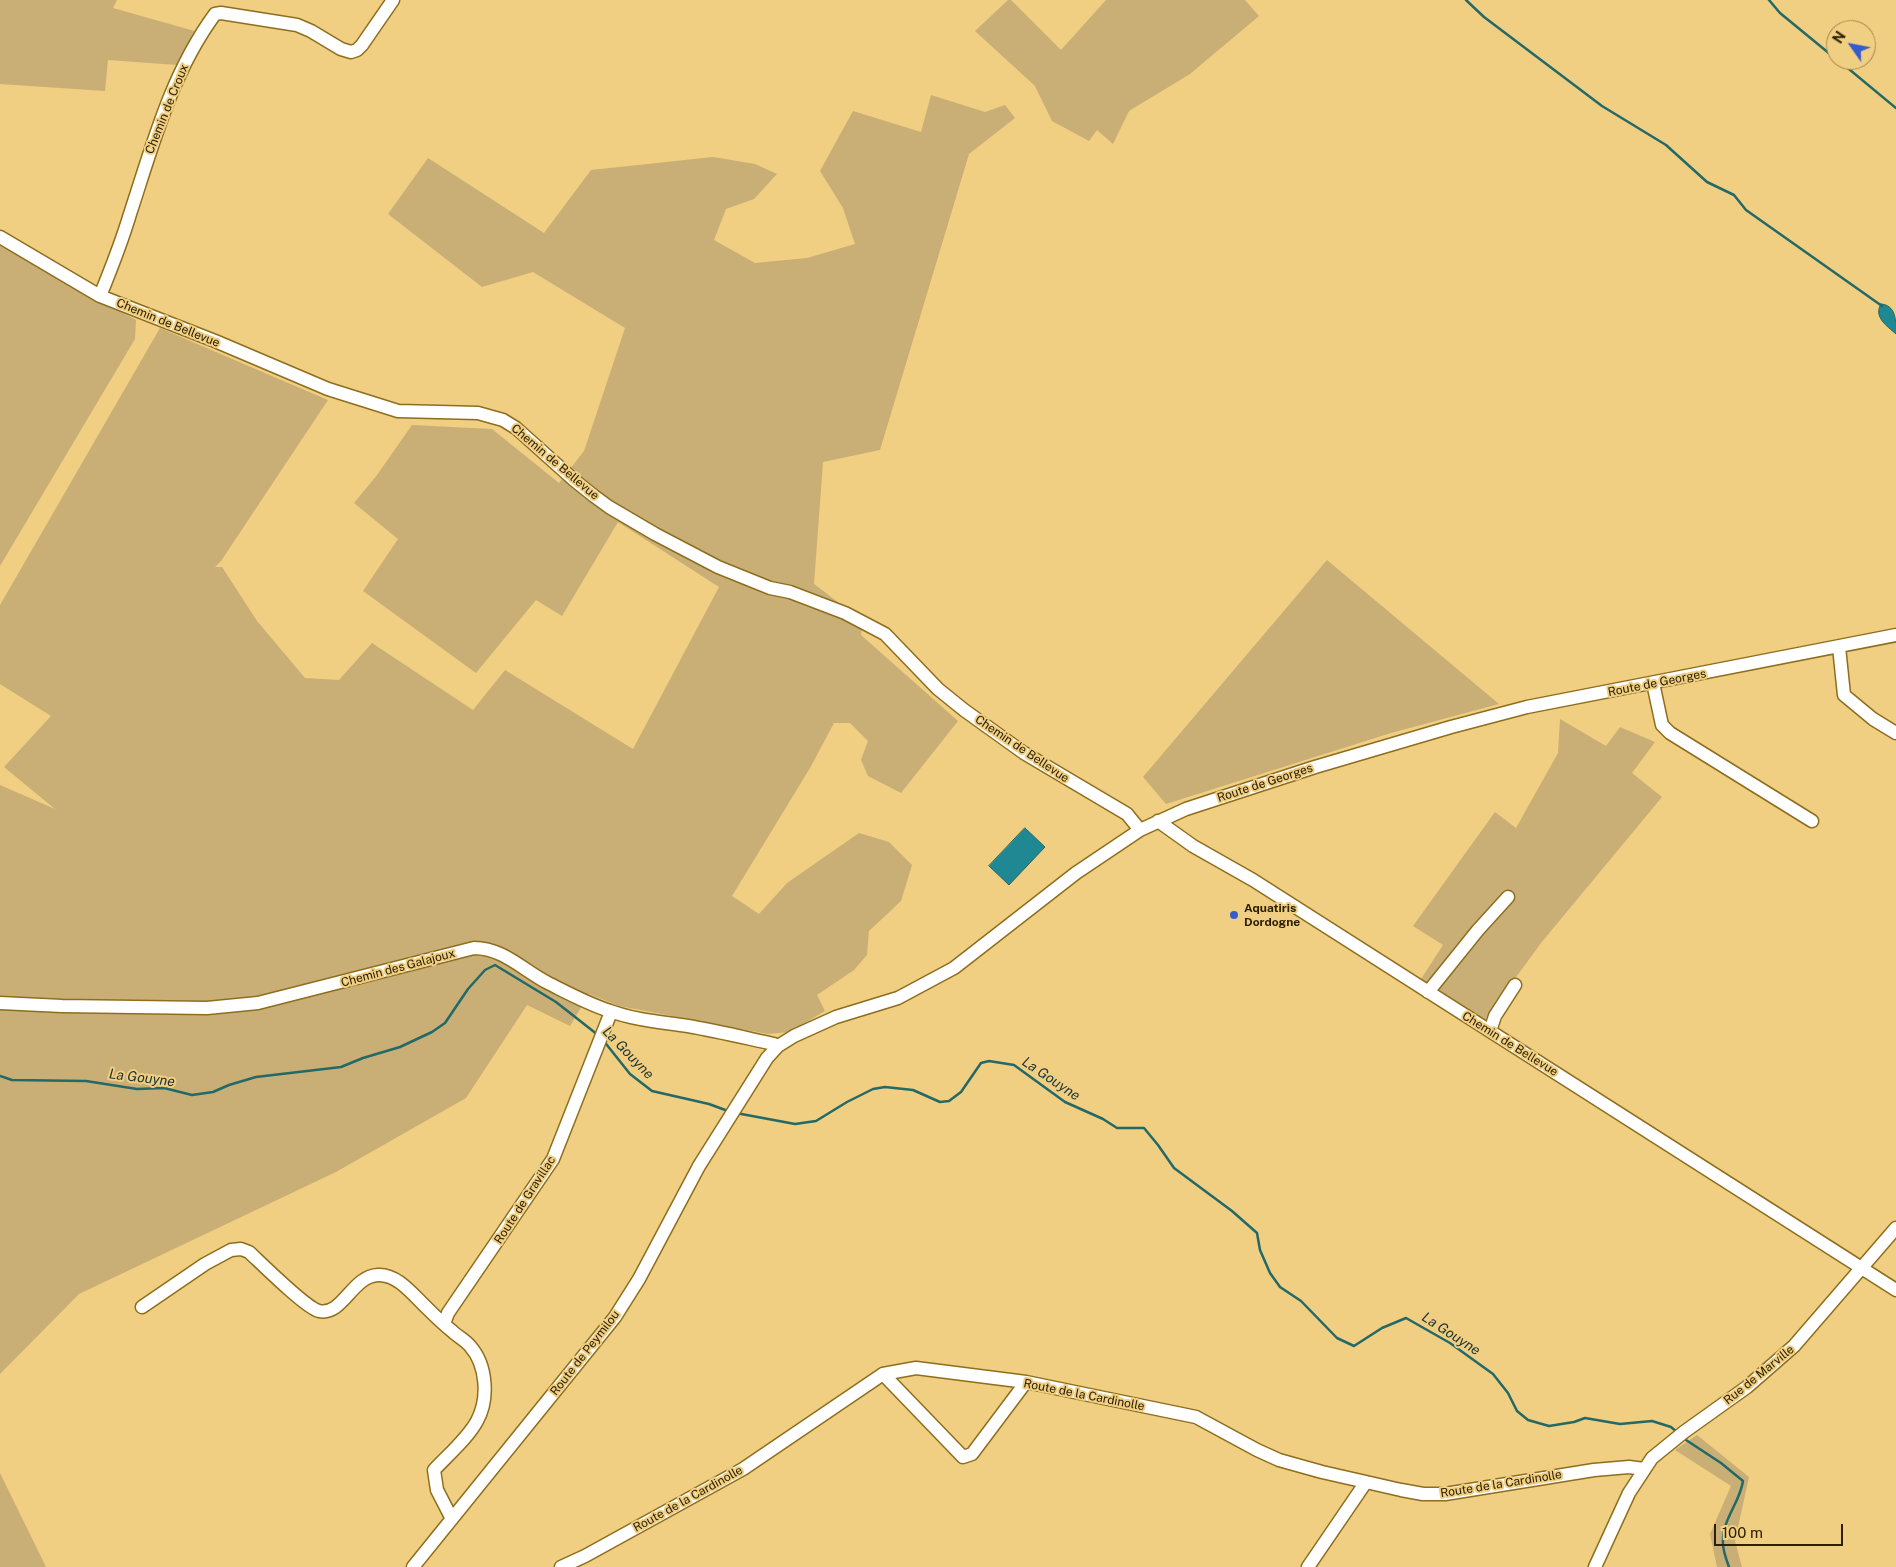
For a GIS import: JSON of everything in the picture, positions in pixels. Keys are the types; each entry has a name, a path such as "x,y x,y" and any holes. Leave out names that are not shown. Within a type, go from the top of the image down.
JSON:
{"street":[{"name":"Chemin de Croux","path":"100,296 130,216 149,154 171,93 190,51 215,14 218,12 226,13 297,25 312,31 341,49 351,52 357,50 362,45 393,0"},
{"name":"Chemin de Bellevue","path":"0,237 100,296 356,399 398,411 478,413 503,420 516,428 574,480 602,501 655,534 718,566 755,582 790,592 846,613 885,634 938,689 970,715 1024,753 1127,814 1140,830"},
{"name":"Route de Georges","path":"727,1120 767,1058 778,1046 794,1036 836,1017 898,998 954,968 1076,872 1140,830 1186,809 1315,767 1527,707 1653,684 1896,635"},
{"path":"1839,647 1844,695 1874,719 1896,733"},
{"path":"1653,684 1662,725 1670,733 1812,821"},
{"name":"Chemin de Bellevue","path":"1158,821 1193,846 1253,880 1896,1290"},
{"path":"1428,992 1478,930 1508,897"},
{"name":"Chemin des Galajoux","path":"0,1003 62,1006 207,1008 258,1003 474,948 483,948 500,953 544,981 590,1004 611,1012 778,1046"},
{"path":"1490,1032 1495,1016 1515,985"},
{"name":"Route de Gravillac","path":"444,1324 448,1313 553,1159 611,1012"},
{"name":"Route de Peymilou","path":"413,1567 615,1317 639,1279 698,1166 727,1120"},
{"name":"Rue de Marville","path":"1595,1567 1629,1493 1652,1458 1684,1432 1747,1387 1794,1346 1896,1228"},
{"path":"142,1307 205,1264 231,1250 241,1249 250,1252 306,1303 318,1311 324,1312 336,1308 359,1283 376,1275 384,1275 396,1279 470,1346 481,1364 484,1378 484,1394 477,1421 434,1470 437,1490 452,1519"},
{"name":"Route de la Cardinolle","path":"561,1567 586,1562 743,1469 884,1374 916,1368 1026,1382 1196,1417 1279,1460 1423,1494 1445,1494 1594,1470 1629,1467 1644,1469"},
{"path":"884,1374 963,1457 972,1454 1026,1382"},
{"path":"1308,1567 1366,1482"}],"shaded area":[{"path":"0,0 117,0 113,8 198,32 177,65 108,60 105,91 0,84"},
{"path":"1008,0 1011,0 1061,50 1106,0 1245,0 1259,16 1190,74 1129,111 1113,144 1097,130 1089,141 1052,121 1035,86 975,31"},
{"path":"931,95 985,112 1005,105 1015,118 969,154 880,450 823,462 814,584 863,621 861,635 958,721 901,793 868,776 861,760 868,741 850,723 834,723 810,768 732,896 759,914 787,883 859,833 889,842 912,865 901,901 869,931 867,955 854,970 817,995 825,1011 790,1032 768,1034 619,1006 589,994 570,1026 527,1005 466,1098 336,1172 79,1294 0,1374 0,785 55,809 4,767 51,716 0,684 0,605 160,328 328,400 221,561 215,567 222,567 257,621 305,678 339,680 372,643 473,710 505,670 633,749 719,587 618,522 562,616 536,600 476,673 363,591 398,539 354,503 377,475 412,425 492,429 559,483 584,451 625,328 533,272 482,287 388,214 428,158 544,233 591,170 713,157 755,164 777,174 754,199 726,209 714,240 755,263 807,258 855,244 843,208 820,171 853,111 921,132"},
{"path":"0,246 136,320 135,339 0,566"},
{"path":"1327,560 1499,704 1391,733 1166,804 1143,777"},
{"path":"1560,719 1606,746 1620,727 1655,742 1632,773 1662,797 1541,943 1484,1021 1421,979 1443,945 1413,926 1495,812 1516,828 1558,753"},
{"path":"1697,1435 1749,1477 1735,1541 1742,1567 1717,1567 1710,1534 1731,1486 1675,1450"},
{"path":"0,1473 46,1567 0,1567"}],"water":[{"path":"1881,304 1890,307 1894,314 1896,334 1880,317 1879,309"},
{"path":"1025,828 1045,847 1009,885 989,866"}],"waterway":[{"path":"1466,0 1484,17 1602,106 1666,145 1707,182 1734,195 1746,210 1882,306"},
{"path":"1769,0 1780,13 1826,51"},
{"path":"1850,70 1896,108"},
{"name":"La Gouyne","path":"0,1076 12,1080 86,1081 137,1089 164,1088 192,1095 213,1092 256,1077 341,1067 400,1047 432,1032 445,1023 468,989 485,970 495,965 556,1002 598,1035"},
{"name":"La Gouyne","path":"603,1040 630,1074 652,1091 709,1104 728,1111"},
{"name":"La Gouyne","path":"736,1113 795,1124 816,1121 873,1089 885,1087 913,1090 940,1102 949,1101 961,1092 981,1063 989,1061 1014,1065 1065,1102 1103,1119 1117,1128 1144,1128 1174,1168 1232,1211 1257,1233 1260,1250 1270,1273 1280,1287 1301,1301 1337,1338 1354,1346 1382,1328 1406,1318 1450,1343 1493,1374 1508,1393 1517,1411 1528,1420 1549,1426 1574,1422 1585,1418 1620,1424 1652,1421 1671,1427 1677,1432"},
{"name":"La Gouyne","path":"1683,1438 1721,1463 1743,1481 1724,1532 1723,1546 1729,1567"}],"place":[{"name":"Aquatiris Dordogne","path":"1234,915"}]}
